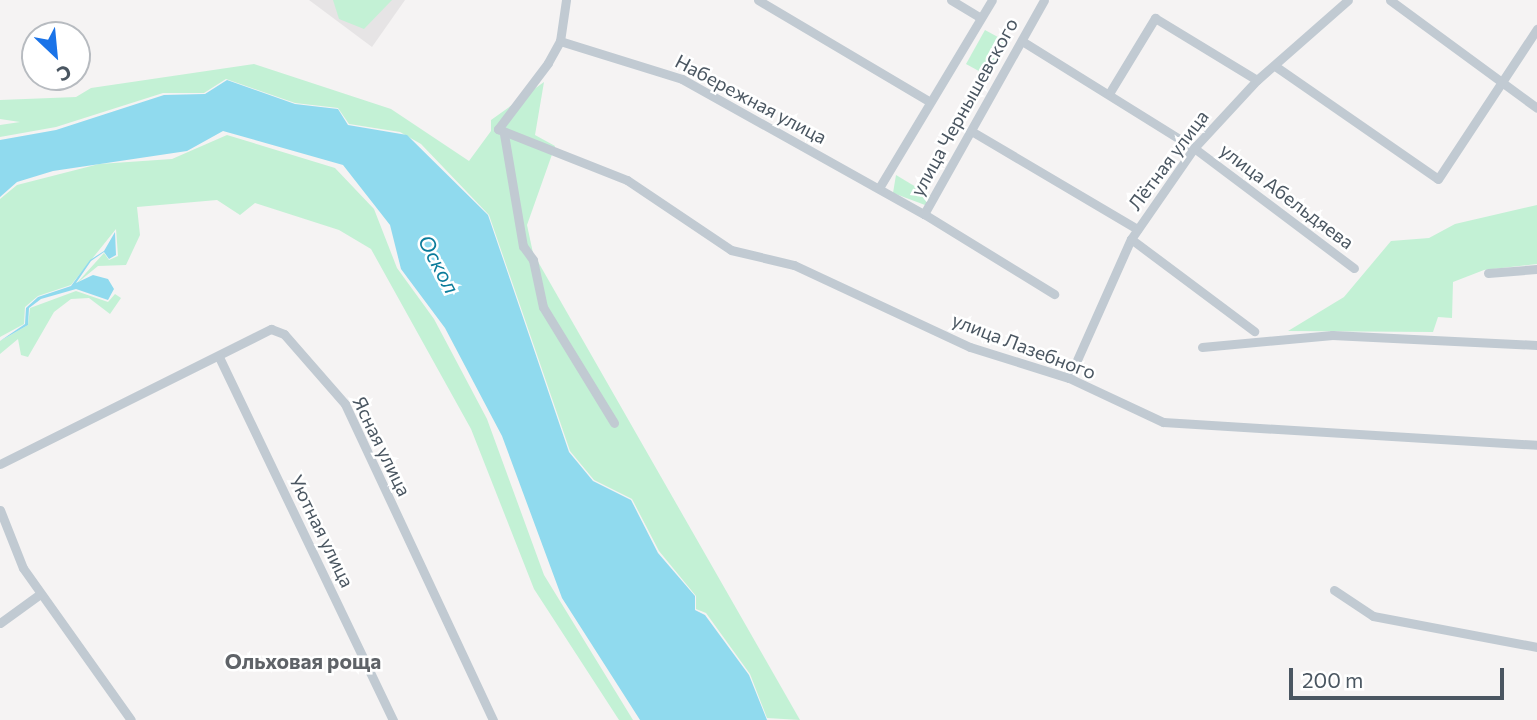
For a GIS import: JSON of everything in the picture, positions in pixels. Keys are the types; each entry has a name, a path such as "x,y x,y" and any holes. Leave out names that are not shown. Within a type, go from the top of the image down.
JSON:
{"street":[{"path":"566,0 560,41 536,84 501,131 523,246 533,260 544,307 614,423"},
{"path":"758,0 927,100"},
{"path":"951,0 979,16"},
{"name":"улица Чернышевского","path":"992,0 979,16 927,100 879,188 924,214 974,132 1044,0"},
{"path":"1390,0 1537,108"},
{"name":"Лётная улица","path":"1069,378 1131,239 1194,148 1256,80 1275,66 1343,1"},
{"path":"1110,92 1155,18 1256,80"},
{"path":"1275,66 1438,179 1537,29"},
{"name":"Набережная улица","path":"560,41 682,79 879,188"},
{"name":"улица Абельдяева","path":"1022,41 1110,92 1194,148 1354,268"},
{"name":"улица Лазебного","path":"501,131 627,180 731,250 794,265 970,347 1069,378 1163,422 1537,445"},
{"path":"974,132 1138,229"},
{"path":"924,214 1054,294"},
{"path":"1131,239 1254,331"},
{"path":"1488,273 1537,269"},
{"name":"Ясная улица","path":"0,464 271,329 284,334 345,404 493,720"},
{"path":"1202,347 1332,335 1537,345"},
{"name":"Уютная улица","path":"219,357 393,720"},
{"path":"0,509 23,568 131,720"},
{"path":"1334,590 1373,615 1537,647"},
{"path":"0,623 40,594"}],"shaded area":[{"path":"309,0 405,0 372,47"}],"green space":[{"path":"333,0 392,0 364,29 339,19"},
{"path":"985,30 1007,42 988,76 966,64"},
{"path":"254,64 391,109 469,161 491,131 491,120 544,82 535,135 555,146 527,225 533,253 800,720 767,718 750,674 706,613 696,609 696,596 659,551 632,499 594,480 570,451 489,215 421,144 400,132 349,124 338,108 295,103 226,79 204,93 163,93 56,127 0,137 0,125 20,122 0,119 0,100 76,97 91,91 91,88"},
{"path":"227,135 335,168 374,209 397,268 434,319 487,419 544,575 633,720 619,720 534,589 471,429 371,249 339,230 255,203 240,215 217,200 137,207 140,235 126,265 98,266 76,284 104,253 109,260 118,256 116,229 71,285 38,296 25,307 24,324 0,337 0,199 17,185 99,164 172,159"},
{"path":"896,175 931,196 925,205 893,193"},
{"path":"1537,205 1537,264 1484,270 1453,282 1452,318 1438,317 1433,332 1288,331 1344,297 1391,241 1429,238 1455,224"},
{"path":"76,291 108,302 115,294 121,298 110,314 89,298 71,299 54,312 28,357 21,355 18,339 0,354 0,341 28,325 30,308"}],"water":[{"name":"Оскол","path":"227,80 295,104 338,109 348,125 407,135 488,215 569,452 593,481 631,500 658,553 695,596 695,610 705,615 749,675 767,720 640,720 562,598 502,436 445,328 401,269 390,225 343,165 223,131 187,151 53,171 17,182 0,197 0,140 56,130 164,95 205,94"},
{"path":"115,232 116,255 109,259 104,252 91,261 76,283 93,275 108,279 114,289 108,300 76,289 41,299 29,308 28,325 0,341 25,324 26,308 38,297 71,286 90,260 104,251"}],"district":[{"name":"Ольховая роща","path":"303,661"}]}
